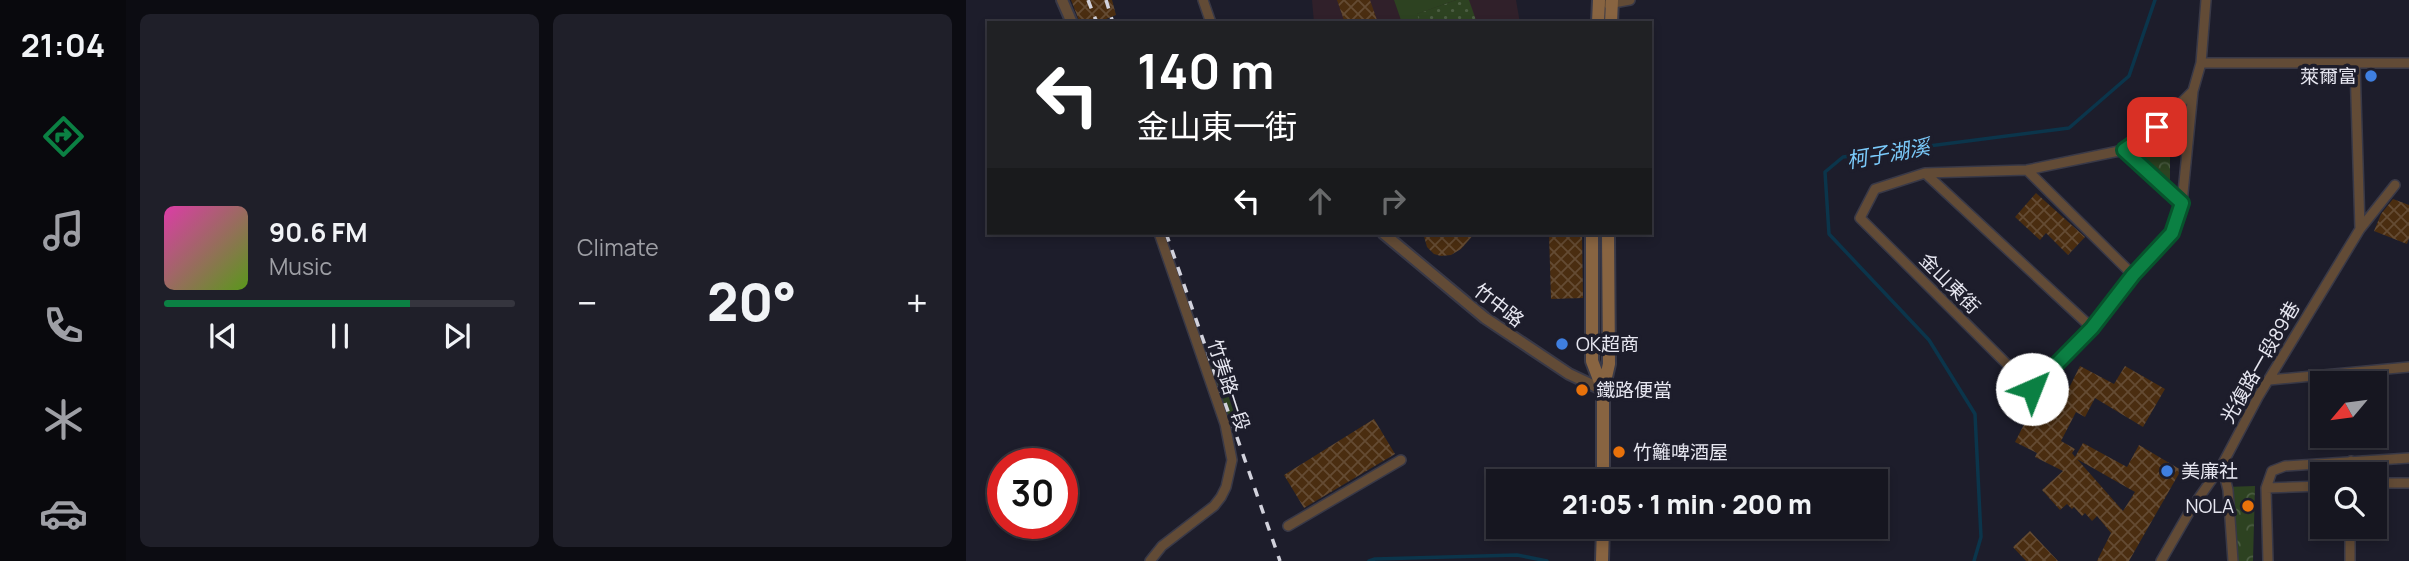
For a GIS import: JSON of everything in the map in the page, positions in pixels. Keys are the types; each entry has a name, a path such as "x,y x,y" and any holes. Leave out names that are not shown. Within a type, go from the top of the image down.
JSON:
{"main road":[{"path":"1599,21 1606,2"},
{"path":"1606,2 1611,21"},
{"path":"1592,235 1592,361 1603,390"},
{"path":"1603,469 1603,390 1609,364 1608,235"},
{"path":"1603,539 1603,557"}],"street":[{"path":"1062,0 1071,21"},
{"path":"1203,0 1210,21"},
{"path":"1606,2 1630,0"},
{"name":"金山東街","path":"2193,91 2157,127 2124,150 2026,170 1925,173 1875,189 1860,218 2032,389 2092,328 2133,275 2172,233 2182,203 2193,91 2201,63 2206,0"},
{"path":"2201,63 2409,63"},
{"path":"2355,65 2360,229"},
{"path":"2124,150 2182,203"},
{"path":"2026,170 2133,275"},
{"path":"1925,173 2092,328"},
{"name":"光復路一段89巷","path":"2161,561 2191,509 2222,465 2269,380 2360,229 2395,185"},
{"name":"竹美路一段","path":"1150,561 1162,546 1221,497 1226,487 1231,460 1226,424 1160,235"},
{"name":"竹中路","path":"1385,235 1485,318 1569,374 1603,390"},
{"path":"2269,380 2409,367"},
{"path":"2268,561 2266,488 2272,471 2285,466 2409,458"},
{"path":"1288,526 1401,460"},
{"path":"2222,465 2228,490 2233,561"},
{"path":"2387,483 2409,483"},
{"path":"2266,488 2310,486"},
{"path":"2350,539 2350,561"}],"shaded area":[{"path":"1312,0 1516,0 1520,21 1314,21"}],"green space":[{"path":"1394,0 1456,0 1417,14 1419,21 1401,21"},
{"path":"1456,0 1469,0 1476,21 1419,21 1416,14"},
{"path":"2170,120 2170,182 2130,150"},
{"path":"1222,352 1242,412 1218,420 1198,360"},
{"path":"2255,486 2253,561 2227,561 2226,487"}],"building":[{"path":"1071,0 1112,0 1116,15 1101,21 1079,21"},
{"path":"1337,0 1370,0 1377,21 1344,21"},
{"path":"2036,193 2085,237 2068,255 2046,233 2040,240 2015,217"},
{"path":"2393,199 2409,205 2407,244 2374,231 2381,214"},
{"path":"1424,235 1473,235 1461,249 1451,255 1434,254 1427,247"},
{"path":"1549,235 1582,235 1583,298 1551,299"},
{"path":"2080,366 2114,384 2125,366 2165,389 2143,427 2095,398 2085,417 2076,412 2061,441 2075,449 2072,453 2075,457 2083,443 2127,467 2139,445 2181,470 2129,561 2097,561 2111,533 2097,516 2092,521 2085,513 2082,516 2067,504 2060,510 2042,490 2063,471 2035,457 2037,453 2015,442 2032,409 2044,416 2051,402 2060,406","holes":["2077,459 2135,492 2123,511"]},
{"path":"1374,419 1395,454 1304,508 1284,475"},
{"path":"2030,531 2058,561 2026,561 2013,547"}],"waterway":[{"name":"柯子湖溪","path":"1974,561 1981,537 1975,414 1929,340 1829,234 1825,172 1843,157 2069,128 2129,76 2155,0"},
{"name":"柯子湖溪","path":"1369,561 1517,555 1547,561"}],"railway":[{"path":"1088,0 1096,21"},
{"path":"1106,0 1112,21"},
{"path":"1167,235 1280,561"}],"place":[{"name":"萊爾富","path":"2371,76"},
{"name":"OK超商","path":"1562,344"},
{"name":"鐵路便當","path":"1582,390"},
{"name":"竹籬啤酒屋","path":"1619,452"},
{"name":"美廉社","path":"2167,471"},
{"name":"NOLA","path":"2248,506"}],"route":[{"path":"2032,389 2092,328 2133,275 2172,233 2182,203 2124,150 2157,127"}]}
